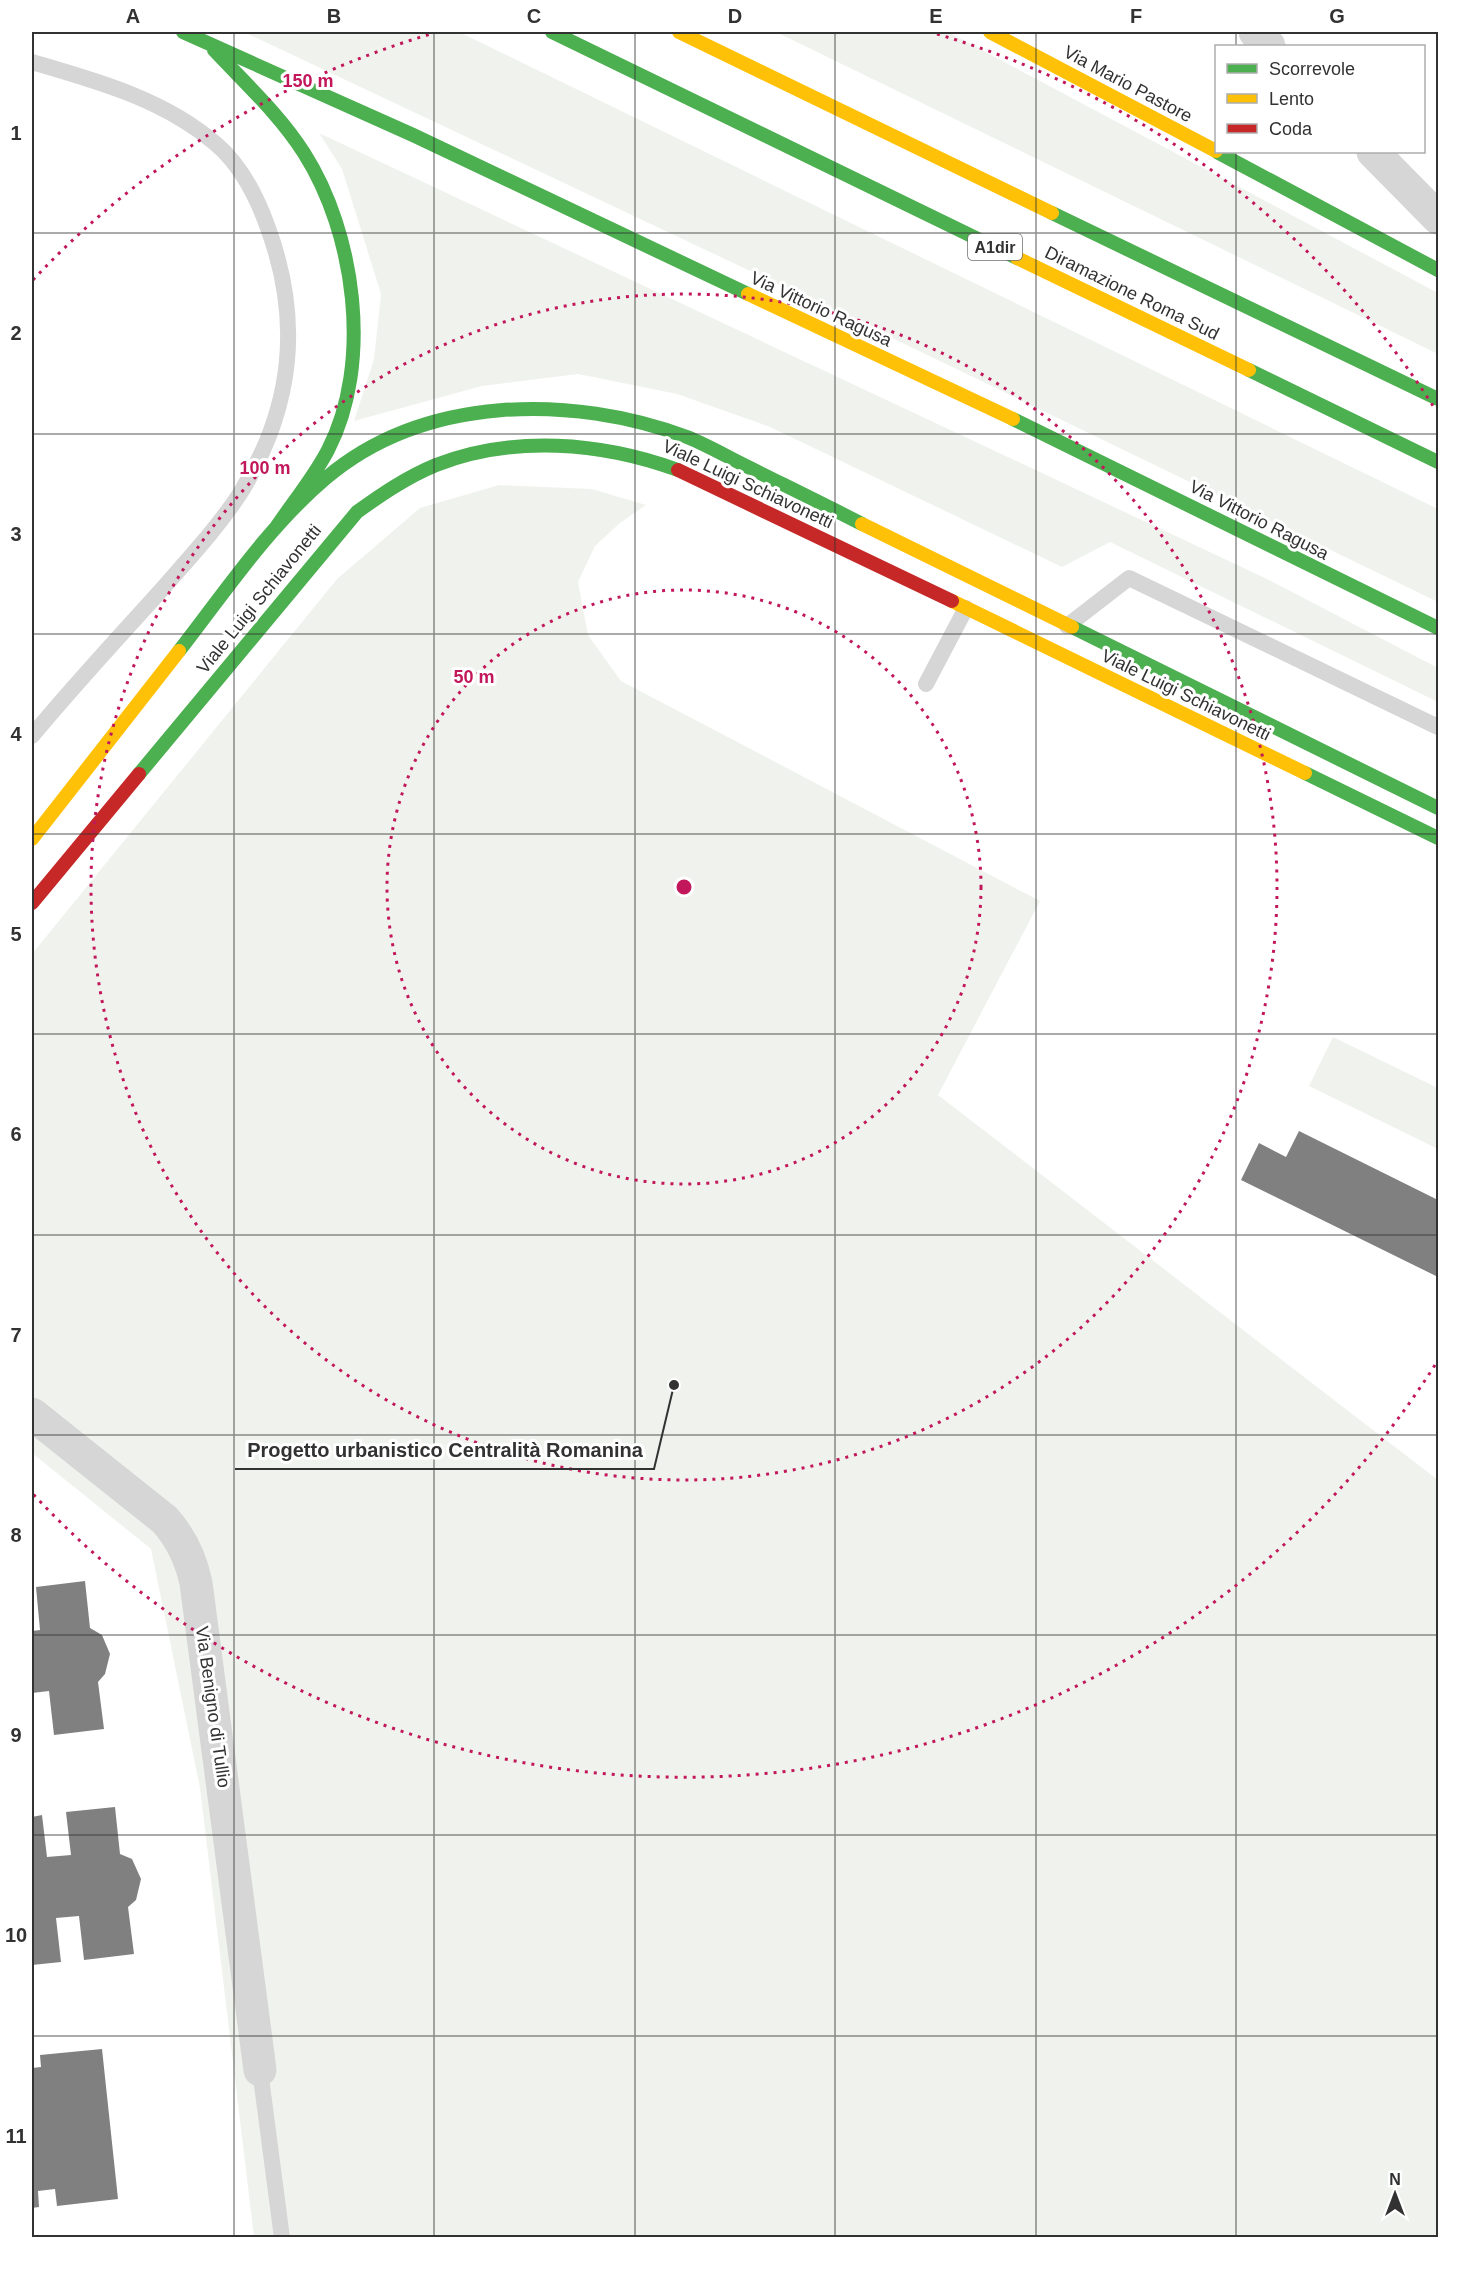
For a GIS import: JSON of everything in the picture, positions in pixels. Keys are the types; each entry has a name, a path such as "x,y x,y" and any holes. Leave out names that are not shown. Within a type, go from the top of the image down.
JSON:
{"main road":[{"name":"Via Vittorio Ragusa","path":"183,32 205,40 1157,488 1329,576 1438,628"},
{"name":"Diramazione Roma Sud","path":"552,32 1438,462"},
{"path":"679,32 1438,399"},
{"name":"Via Mario Pastore","path":"990,32 1215,150"},
{"path":"205,40 274,115 303,152 332,207 351,278 352,341 345,389 333,438 277,526"},
{"name":"Via Mario Pastore","path":"1221,153 1438,270"},
{"name":"Viale Luigi Schiavonetti","path":"32,839 277,526 339,468 384,440 432,423 483,411 540,407 593,411 651,423 705,445 1066,626 1438,808"},
{"name":"Viale Luigi Schiavonetti","path":"32,903 345,523 372,499 413,475 486,451 543,444 601,447 639,455 698,477 1438,838"}],"street":[{"path":"1255,32 1268,45"},
{"path":"1374,153 1438,218"},
{"name":"Via Benigno di Tullio","path":"32,1414 165,1520 188,1556 196,1583 219,1744 260,2070"}],"lane":[{"path":"32,62 91,79 142,99 181,119 218,145 244,176 262,210 279,258 289,311 290,343 286,379 275,417 260,458 235,500 195,552 32,736"},
{"path":"1066,626 1129,578 1438,727"},
{"path":"926,684 966,608"},
{"path":"260,2070 282,2238"}],"shaded area":[{"path":"244,32 459,32 1438,509 1438,602 888,336"},
{"path":"776,32 948,32 1438,293 1438,354"},
{"path":"319,133 1265,578 1438,668 1438,702 1110,542 1062,567 770,427 677,394 578,374 482,386 354,421 374,359 381,294 342,169"},
{"path":"499,485 592,489 646,505 620,523 595,546 578,582 588,635 621,681 1040,901 938,1095 1438,1480 1438,2237 254,2237 200,1788 151,1549 32,1453 32,954 337,579 420,508"},
{"path":"1333,1037 1438,1088 1438,1149 1309,1086"}],"building":[{"path":"1299,1131 1438,1200 1438,1277 1241,1180 1259,1143 1286,1157"},
{"path":"85,1581 90,1628 102,1635 110,1654 105,1674 98,1682 104,1729 54,1735 49,1691 32,1693 32,1631 40,1630 36,1587"},
{"path":"115,1807 120,1854 132,1859 141,1879 136,1900 128,1907 134,1954 84,1960 79,1916 56,1918 61,1962 32,1965 32,1817 42,1815 47,1857 71,1855 66,1812"},
{"path":"102,2049 118,2199 57,2206 55,2189 38,2191 39,2207 32,2208 32,2068 41,2067 40,2055"}],"traffic: fast":[{"path":"183,32 413,135 748,294"},
{"path":"552,32 1017,258"},
{"path":"214,50 273,112 295,139 322,185 336,221 346,259 352,299 354,339 350,378 342,416 328,450 277,526"},
{"path":"1219,153 1438,270"},
{"path":"1052,213 1438,399"},
{"path":"1249,370 1438,462"},
{"path":"179,651 266,539 285,517 326,478 365,451 408,431 453,417 500,410 548,409 596,414 642,423 702,443 862,524"},
{"path":"1013,419 1438,628"},
{"path":"139,774 357,512 405,480 436,465 465,455 526,446 588,448 619,453 678,470"},
{"path":"1072,627 1438,808"},
{"path":"1305,773 1438,838"}],"traffic: slow":[{"path":"679,32 1052,213"},
{"path":"990,32 1215,150"},
{"path":"1017,258 1249,370"},
{"path":"748,294 1013,419"},
{"path":"862,524 1072,627"},
{"path":"952,601 1305,773"},
{"path":"32,839 179,651"}],"traffic: jam":[{"path":"678,470 952,601"},
{"path":"32,903 139,774"}],"place":[{"name":"Progetto urbanistico Centralità Romanina","path":"674,1385"}]}
